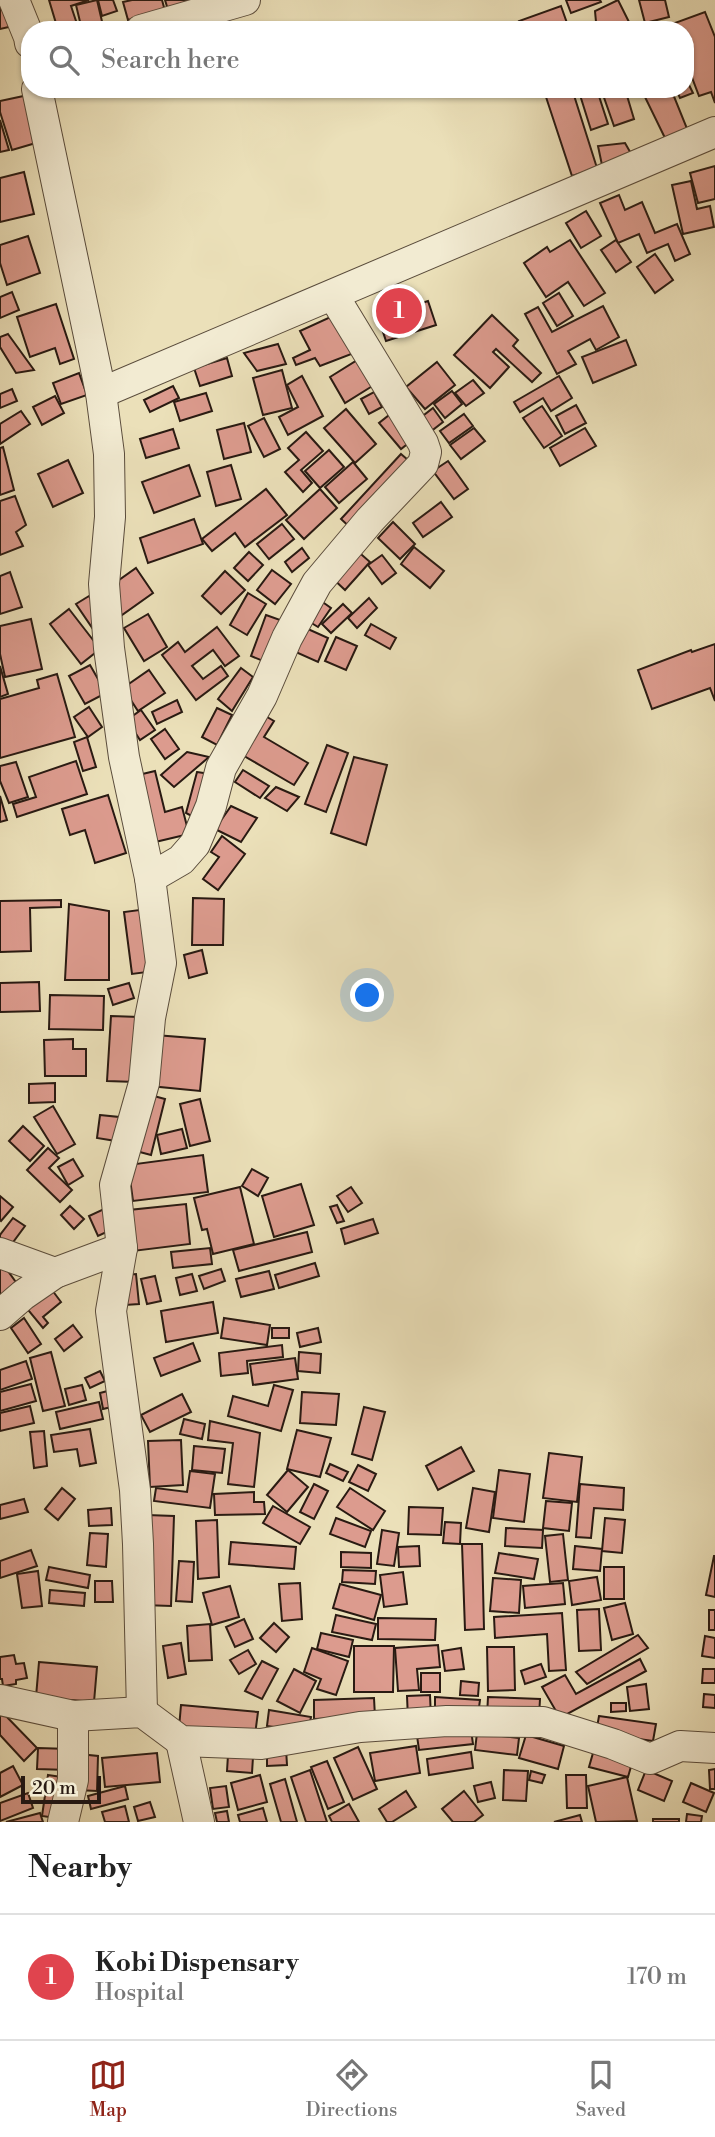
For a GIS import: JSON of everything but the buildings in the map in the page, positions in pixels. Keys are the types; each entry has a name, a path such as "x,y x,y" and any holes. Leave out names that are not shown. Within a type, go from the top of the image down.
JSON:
{"street":[{"path":"14,0 23,21"},
{"path":"173,21 245,0"},
{"path":"39,98 101,393 109,454 110,517 104,584 109,649 124,757 150,878 161,963 150,1018 144,1083 115,1185 122,1248 111,1311 135,1490 142,1712"},
{"path":"101,393 715,132"},
{"path":"150,878 181,860 195,844 211,806 221,768 262,696 287,638 317,583 370,520 424,464 426,452 423,443 333,295"},
{"path":"0,1315 55,1273 122,1248"},
{"path":"0,1253 55,1273"},
{"path":"0,1700 74,1716 142,1712 181,1741 261,1744 360,1727 447,1721 543,1722 650,1759 680,1746 715,1748"},
{"path":"63,1822 73,1780 74,1716"},
{"path":"181,1741 199,1822"}],"place":[{"name":"Kobi Dispensary","path":"399,311"}]}
